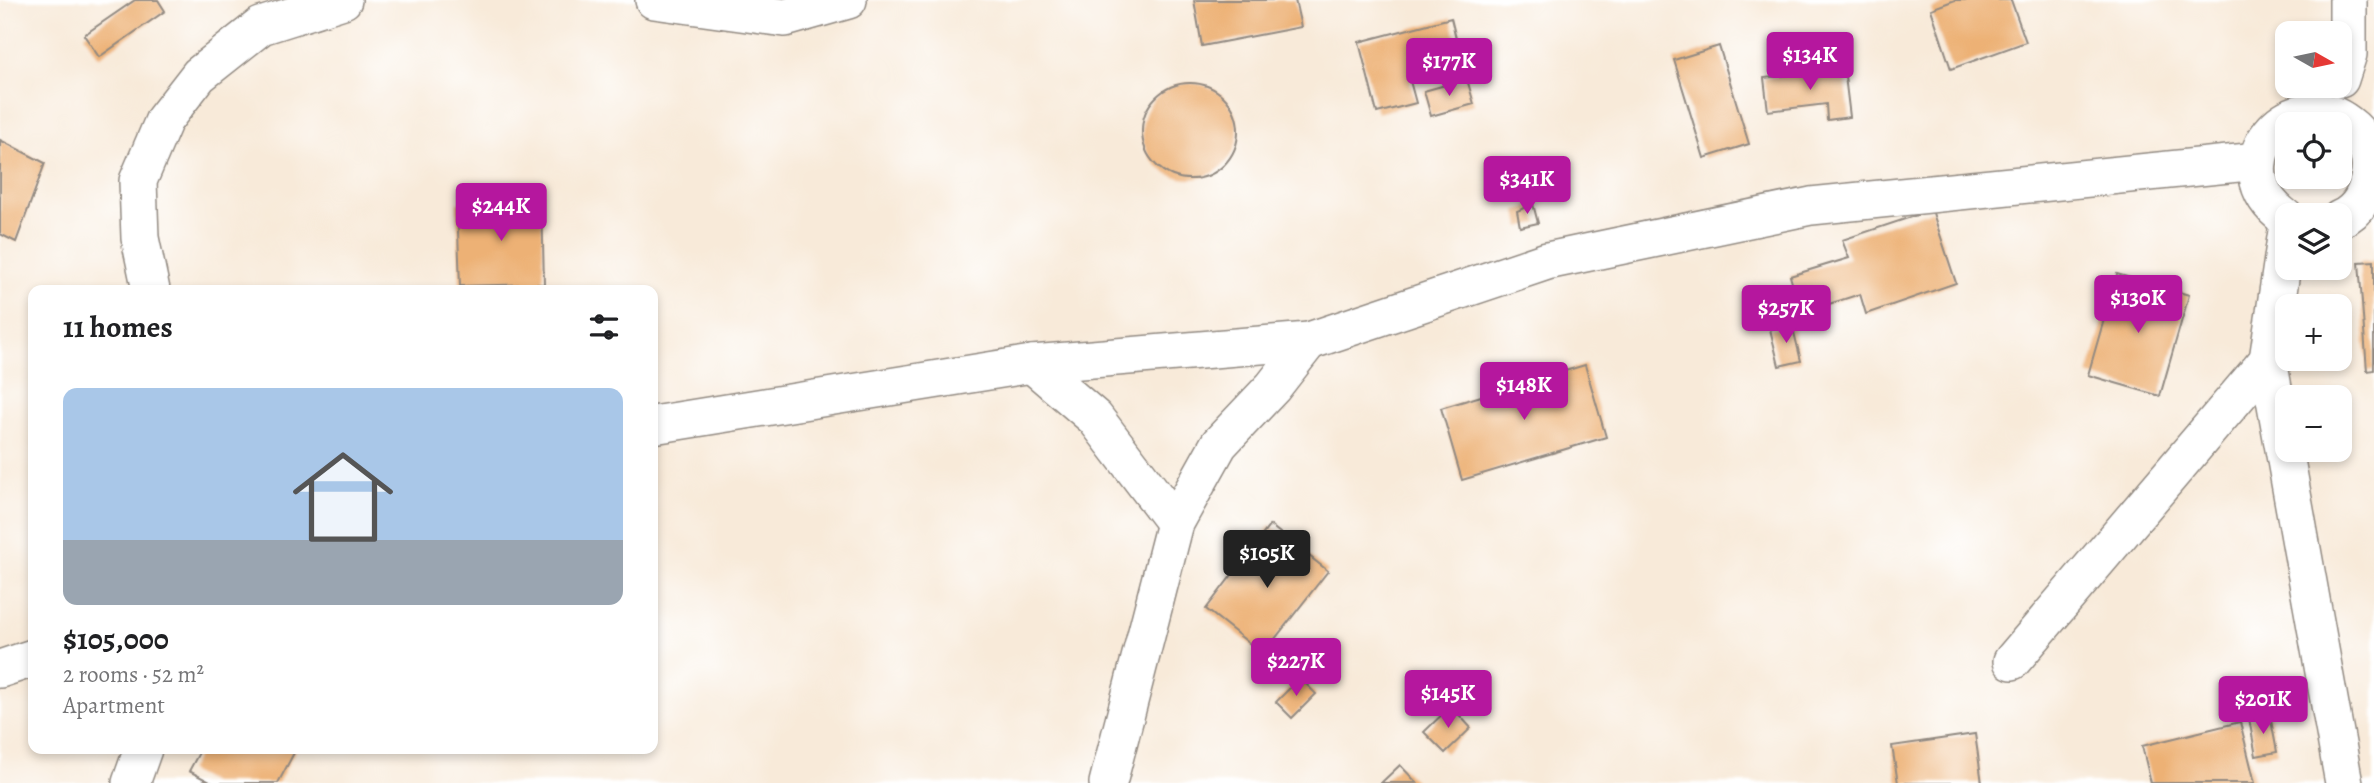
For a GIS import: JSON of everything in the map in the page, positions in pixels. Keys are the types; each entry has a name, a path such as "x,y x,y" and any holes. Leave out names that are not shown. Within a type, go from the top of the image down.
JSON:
{"street":[{"path":"150,285 140,238 138,181 164,120 199,75 261,26 343,0"},
{"path":"654,0 785,18 848,0"},
{"path":"2348,0 2348,21"},
{"path":"2275,211 2263,196 2258,179 2258,161 2266,138 2283,121 2328,98"},
{"path":"2338,98 2345,121 2358,133 2367,148 2372,165 2369,185 2360,203 2352,209"},
{"path":"658,424 1032,364 1309,341 1547,261 1811,206 2258,161"},
{"path":"2280,280 2268,360 2344,783"},
{"path":"1108,783 1175,523 1219,444 1273,387 1309,341"},
{"path":"2012,661 2268,360"},
{"path":"1032,364 1095,418 1175,523"},
{"path":"0,669 28,660"},
{"path":"131,783 141,754"}],"building":[{"path":"135,0 158,0 165,11 99,57 84,35"},
{"path":"1194,0 1295,0 1301,27 1202,46"},
{"path":"1955,0 2011,0 2026,42 1951,69 1931,9"},
{"path":"1451,18 1463,67 1410,81 1416,103 1377,113 1359,42"},
{"path":"1719,46 1749,144 1704,158 1674,60"},
{"path":"1844,68 1850,117 1827,120 1826,104 1768,111 1764,78"},
{"path":"1467,79 1474,104 1431,116 1424,91"},
{"path":"1190,83 1208,87 1224,97 1234,113 1238,131 1234,149 1224,165 1208,175 1190,179 1172,175 1156,165 1146,149 1142,131 1146,113 1156,97 1172,87"},
{"path":"0,140 45,163 16,242 0,234"},
{"path":"542,201 544,284 460,285 457,203"},
{"path":"1533,204 1538,223 1520,227 1517,211"},
{"path":"1932,210 1956,283 1866,314 1860,294 1801,313 1790,276 1849,258 1842,240"},
{"path":"2374,261 2374,370 2367,371 2359,262"},
{"path":"2117,274 2189,295 2160,396 2088,375"},
{"path":"1792,324 1801,361 1779,366 1770,329"},
{"path":"1585,365 1606,437 1462,480 1441,408"},
{"path":"1270,525 1328,571 1263,654 1206,609"},
{"path":"1300,678 1316,694 1292,718 1276,702"},
{"path":"1451,706 1471,728 1445,753 1424,732"},
{"path":"2270,715 2277,752 2256,756 2249,719"},
{"path":"2240,722 2255,783 2151,783 2142,746"},
{"path":"1975,734 1982,783 1898,783 1892,746"},
{"path":"198,754 293,754 278,783 212,783 189,771"},
{"path":"1400,765 1417,783 1381,783"}]}
